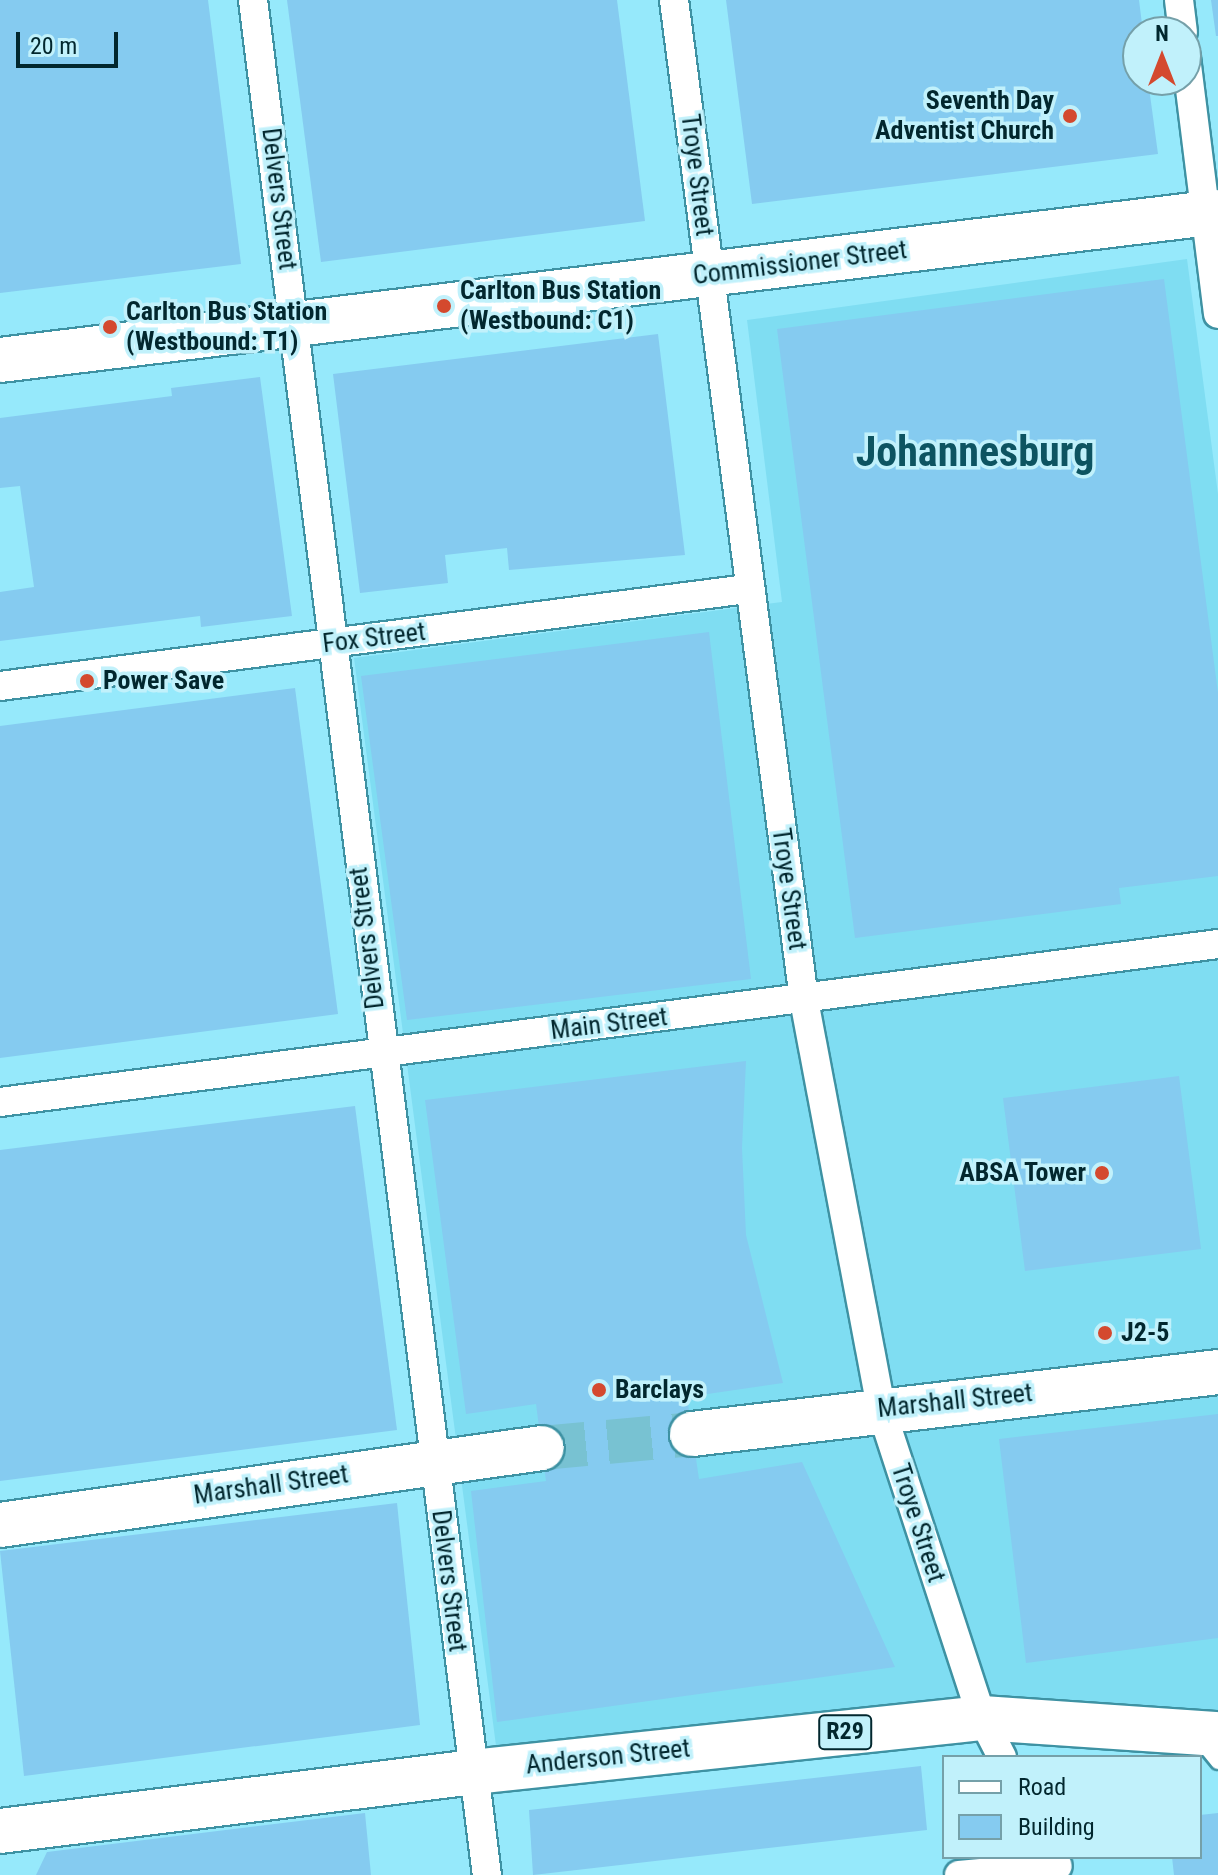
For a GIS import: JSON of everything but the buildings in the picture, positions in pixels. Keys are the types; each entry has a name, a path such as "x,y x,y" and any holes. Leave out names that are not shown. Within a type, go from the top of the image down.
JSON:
{"main road":[{"name":"Commissioner Street","path":"0,360 1211,213"},
{"name":"Marshall Street","path":"692,1434 881,1409 1218,1372"},
{"name":"Marshall Street","path":"0,1525 542,1448"},
{"name":"Anderson Street","path":"0,1831 473,1772 982,1718 1210,1743"}],"street":[{"name":"Delvers Street","path":"253,0 295,324 380,1053 487,1875"},
{"name":"Troye Street","path":"674,0 747,589 804,1000 881,1409 982,1718 1001,1755"},
{"path":"1192,96 1211,213 1218,314"},
{"name":"Fox Street","path":"0,686 747,589"},
{"name":"Main Street","path":"0,1102 1218,944"},
{"path":"959,1875 1059,1866"}],"shaded area":[{"path":"1187,259 1218,494 1218,1716 498,1761 354,658 782,602 747,320"}],"tunnel":[{"path":"542,1448 692,1434"}],"place":[{"name":"Seventh Day Adventist Church","path":"1070,116"},
{"name":"Carlton Bus Station (Westbound: C1)","path":"444,306"},
{"name":"Carlton Bus Station (Westbound: T1)","path":"110,327"},
{"name":"Power Save","path":"87,681"},
{"name":"ABSA Tower","path":"1102,1173"},
{"name":"J2-5","path":"1105,1333"},
{"name":"Barclays","path":"599,1390"}],"district":[{"name":"Johannesburg","path":"975,452"}]}
